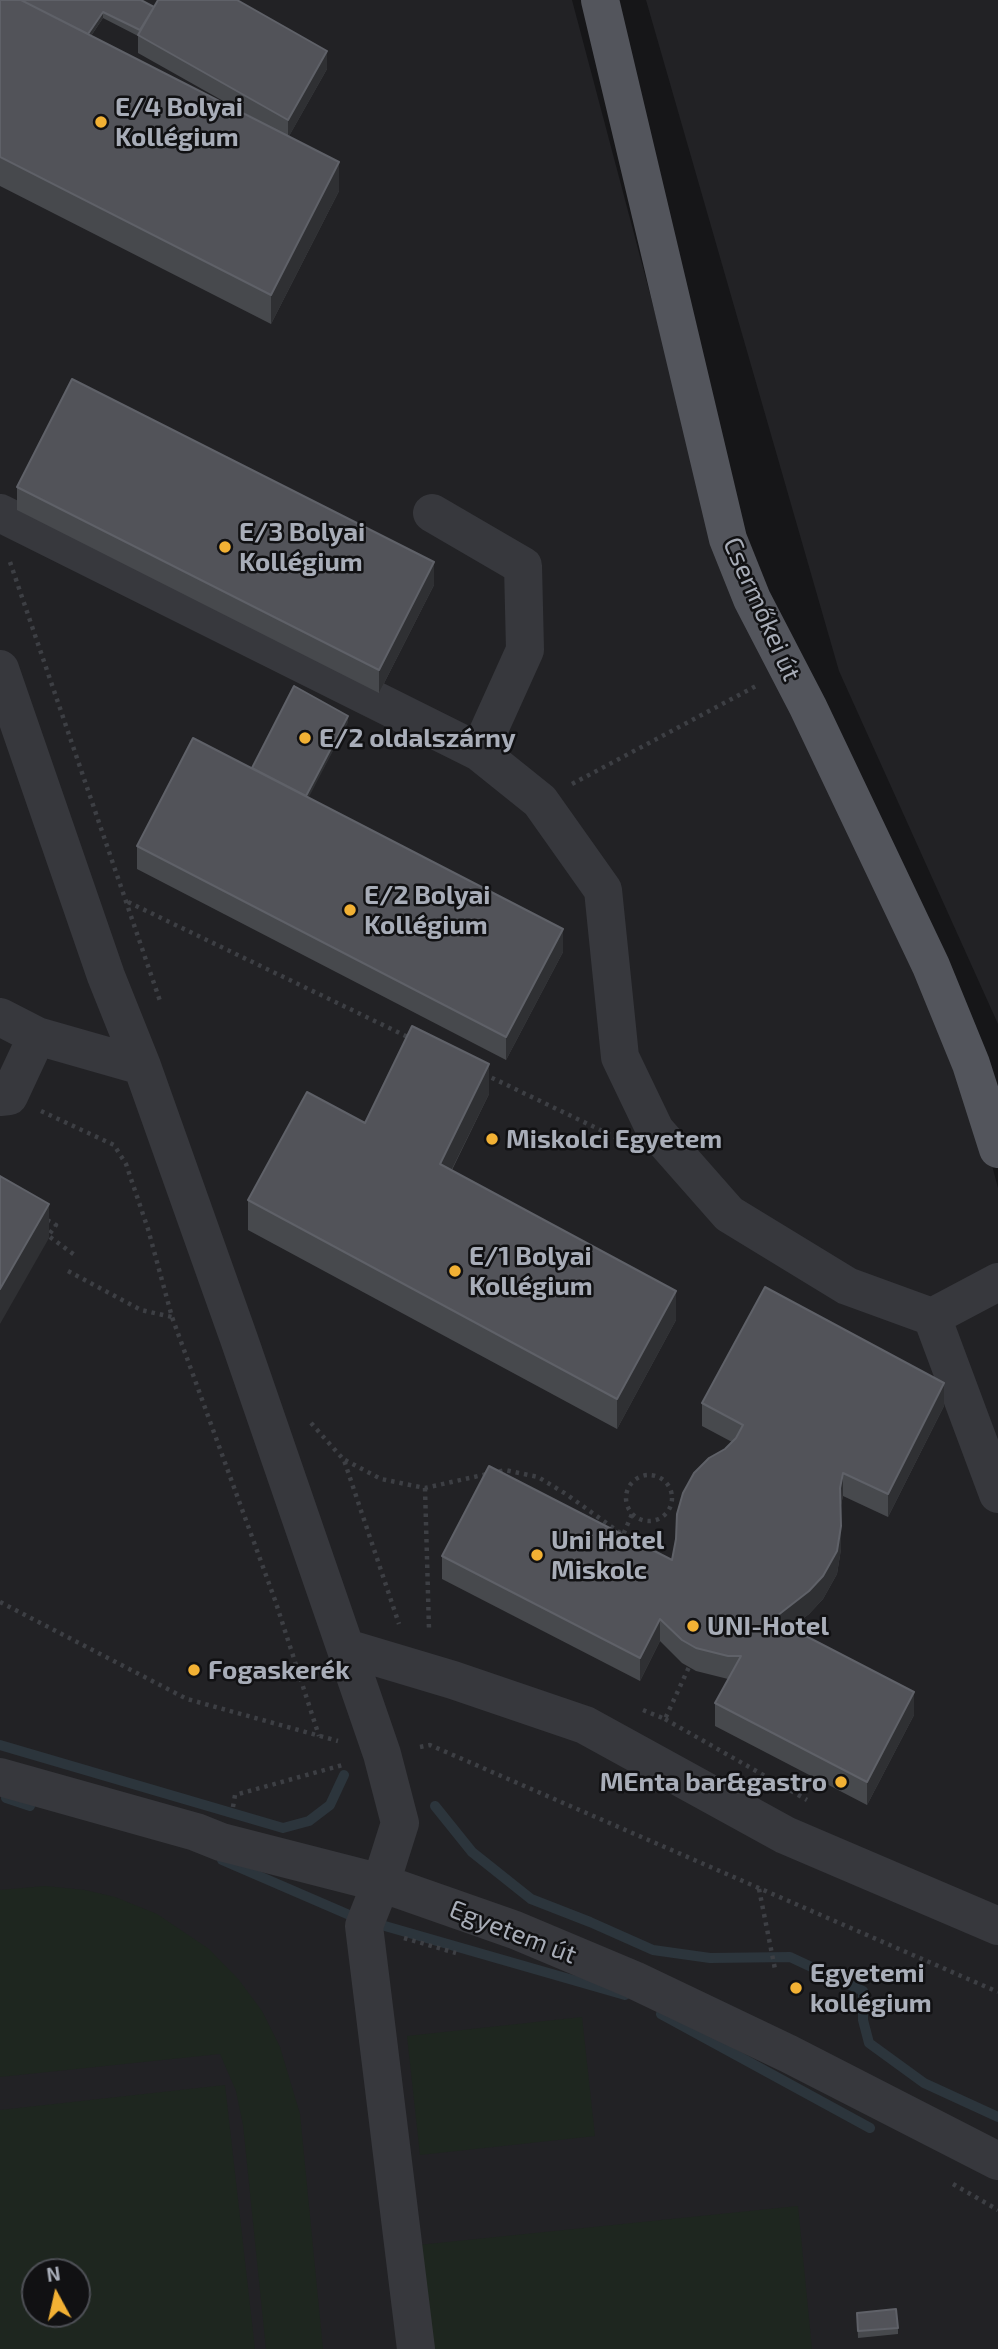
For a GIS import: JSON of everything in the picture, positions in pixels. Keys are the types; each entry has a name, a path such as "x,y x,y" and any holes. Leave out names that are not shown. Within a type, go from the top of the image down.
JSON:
{"main road":[{"name":"Csermőkei út","path":"600,0 728,539 752,599 808,707 931,965 971,1064 998,1149"}],"street":[{"path":"0,513 479,752 540,801 603,890 620,1057 656,1130 729,1214 847,1286 932,1317 998,1282"},
{"path":"432,513 523,566 525,650 479,752"},
{"path":"0,669 106,976 142,1066 346,1648 382,1754 400,1823 364,1926 416,2349"},
{"path":"0,1017 37,1036 142,1066"},
{"path":"0,1097 9,1096 37,1036"},
{"path":"932,1317 998,1494"},
{"path":"346,1648 453,1680 585,1725 785,1835 998,1926"},
{"name":"Egyetem út","path":"0,1777 196,1832 221,1842 381,1883 515,1930 634,1980 789,2054 998,2161"}],"path":[{"path":"9,559 161,1004"},
{"path":"540,801 788,669"},
{"path":"118,897 417,1041"},
{"path":"480,1072 619,1139"},
{"path":"0,1602 187,1699 319,1736 275,1601 172,1317 148,1229 125,1164 114,1145 47,1114"},
{"path":"44,1219 56,1225 49,1237 76,1256"},
{"path":"68,1271 141,1310 172,1317"},
{"path":"308,1415 313,1428 344,1460 381,1479 425,1488 505,1470 538,1477 623,1535 632,1514"},
{"path":"344,1460 401,1632"},
{"path":"647,1475 661,1478 667,1483 673,1498 669,1510 662,1518 646,1521 632,1514 625,1501 628,1486 633,1481 647,1475"},
{"path":"420,1630 429,1629 425,1488"},
{"path":"669,1510 678,1514"},
{"path":"665,1719 816,1805"},
{"path":"430,1745 998,1992"},
{"path":"234,1799 235,1795 382,1754"},
{"path":"759,1888 775,1969"}],"shaded area":[{"name":"Miskolci Egyetem","path":"0,0 572,0 676,392 972,1090 998,1188 998,2349 0,2349"},
{"path":"646,0 998,0 998,1024 839,671"},
{"path":"45,1886 85,1890 115,1897 157,1914 209,1949 239,1980 262,2011 280,2047 300,2114 323,2349 266,2349 243,2125 236,2091 220,2054 0,2077 0,1890"},
{"path":"582,2017 595,2136 420,2155 407,2036"},
{"path":"225,2085 255,2349 0,2349 0,2110"},
{"path":"798,2206 812,2349 429,2349 418,2245"}],"building":[{"name":"E/4 Bolyai Kollégium","path":"0,0 21,0 339,162 271,295 0,157"},
{"path":"21,0 141,0 154,7 140,30 103,12 88,34"},
{"path":"158,0 237,0 327,51 288,120 138,35"},
{"name":"E/3 Bolyai Kollégium","path":"72,379 434,562 379,670 17,487"},
{"name":"E/2 oldalszárny","path":"294,686 348,716 306,796 252,768"},
{"name":"E/2 Bolyai Kollégium","path":"193,738 563,929 506,1037 137,846"},
{"name":"E/1 Bolyai Kollégium","path":"412,1026 489,1064 440,1164 676,1291 617,1399 248,1200 307,1092 365,1123"},
{"path":"0,1176 49,1204 0,1289"},
{"name":"Uni Hotel Miskolc","path":"765,1287 944,1383 888,1494 843,1473 837,1551 823,1576 809,1591 773,1619 914,1692 867,1782 715,1703 741,1656 728,1656 696,1648 682,1640 660,1619 640,1658 442,1556 489,1466 672,1560 677,1514 683,1493 694,1473 709,1458 725,1449 736,1438 743,1425 702,1403"},
{"path":"896,2309 898,2328 858,2331 857,2313"}],"waterway":[{"path":"0,1745 283,1828 309,1821 330,1805 344,1775"},
{"path":"6,1798 30,1806"},
{"path":"435,1806 472,1852 531,1899 653,1950 710,1958 790,1957 863,1991 863,2020 869,2043 924,2083 998,2117"},
{"path":"222,1860 354,1917"},
{"path":"371,1922 625,1995"},
{"path":"661,2014 870,2128"}],"place":[{"name":"E/4 Bolyai Kollégium","path":"101,122"},
{"name":"E/3 Bolyai Kollégium","path":"225,547"},
{"name":"E/2 oldalszárny","path":"305,738"},
{"name":"E/2 Bolyai Kollégium","path":"350,910"},
{"name":"Miskolci Egyetem","path":"492,1139"},
{"name":"E/1 Bolyai Kollégium","path":"455,1271"},
{"name":"Uni Hotel Miskolc","path":"537,1555"},
{"name":"UNI-Hotel","path":"693,1626"},
{"name":"Fogaskerék","path":"194,1670"},
{"name":"MEnta bar&gastro","path":"841,1782"},
{"name":"Egyetemi kollégium","path":"796,1988"}]}
